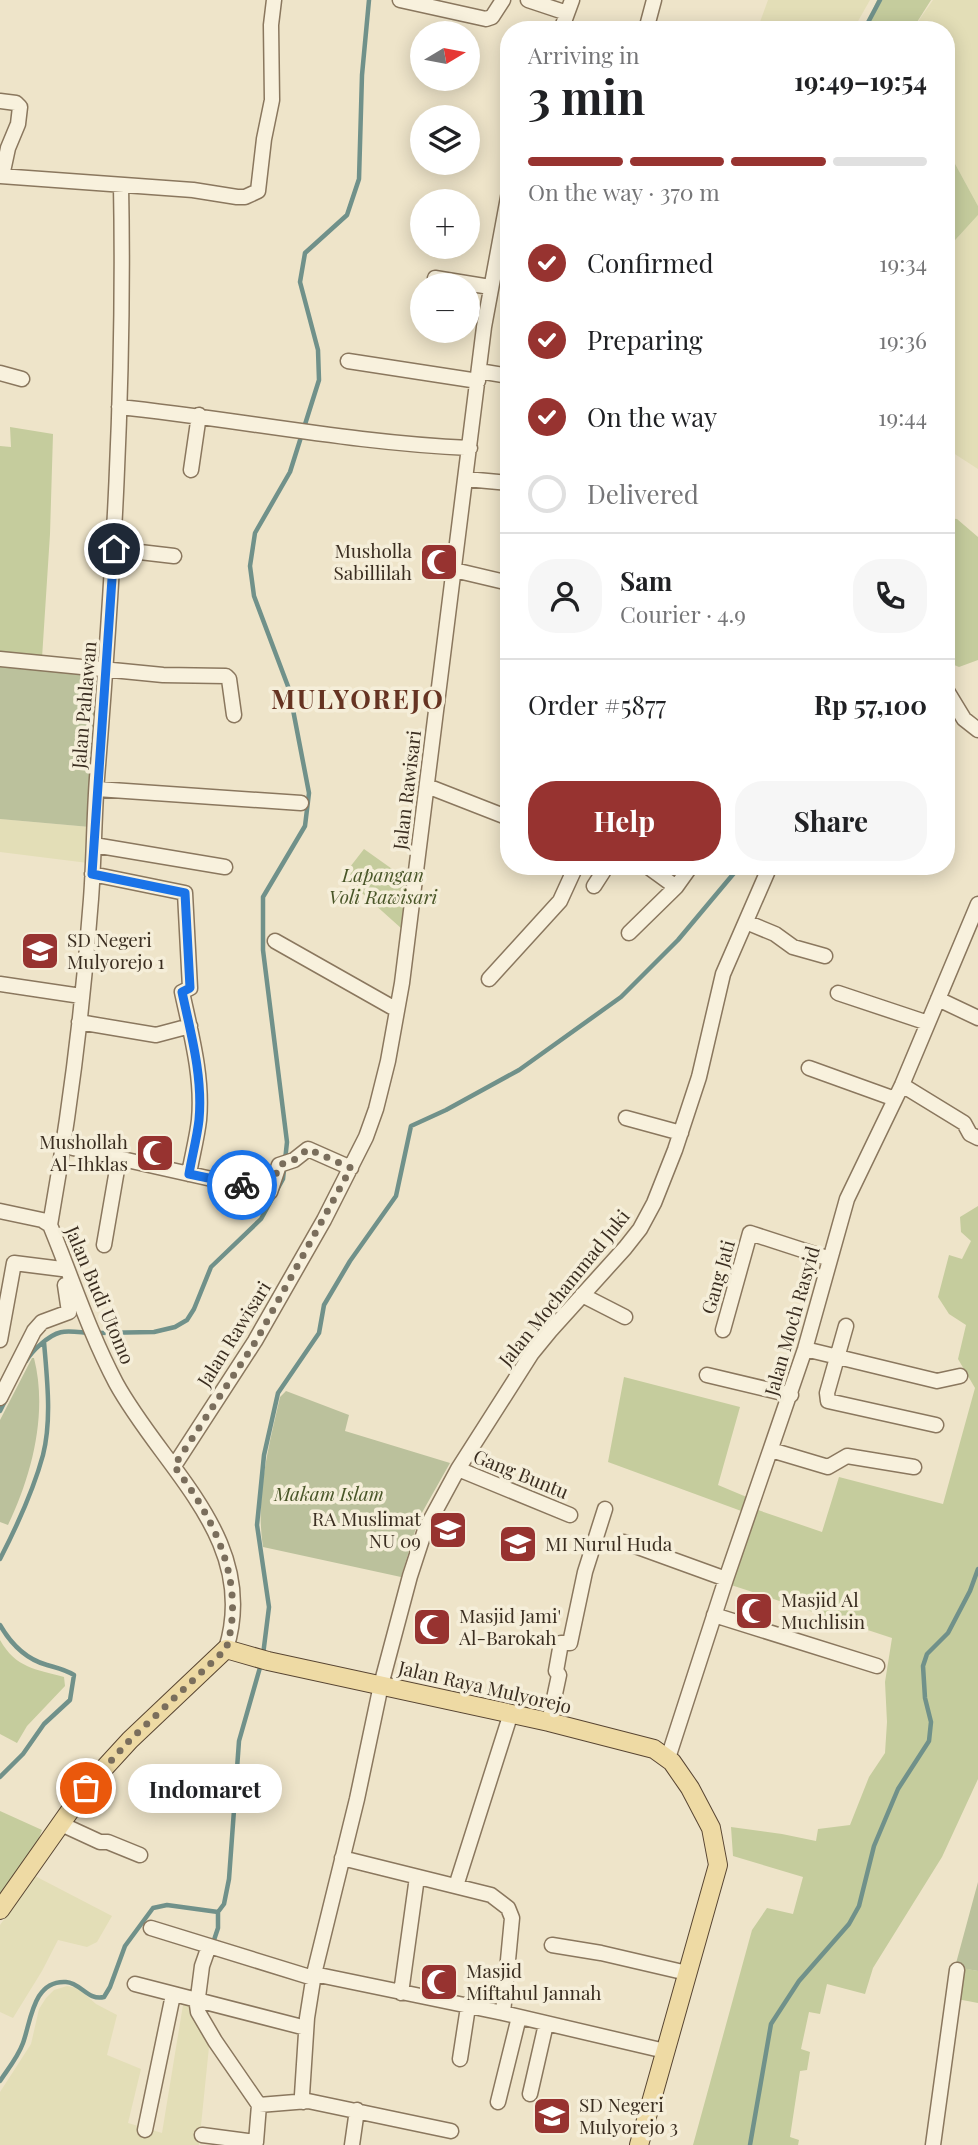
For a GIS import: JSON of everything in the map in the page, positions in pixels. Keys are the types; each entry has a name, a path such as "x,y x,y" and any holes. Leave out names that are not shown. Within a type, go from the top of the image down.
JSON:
{"main road":[{"name":"Jalan Raya Mulyorejo","path":"226,1649 643,1745 668,1758 691,1788 707,1820 717,1853 716,1877 639,2145"},
{"path":"0,1910 86,1788 110,1761 226,1649"}],"street":[{"path":"0,101 16,103 20,107 18,124 1,176 193,190 245,197 258,191 272,100 271,26 274,0"},
{"path":"400,0 480,19 492,17 503,0"},
{"path":"528,0 570,6"},
{"path":"648,21 654,0"},
{"name":"Jalan Pahlawan","path":"50,1225 64,1146 82,996 106,670 119,407 123,250 121,185"},
{"name":"Jalan Rawisari","path":"174,1466 256,1341 351,1168 376,1109 397,1010 479,376 500,239"},
{"path":"480,280 500,279"},
{"path":"348,360 479,376 500,376"},
{"path":"0,373 22,379"},
{"path":"119,407 199,415 426,446 470,448"},
{"path":"191,470 199,415"},
{"path":"466,479 500,482"},
{"path":"114,549 174,556"},
{"path":"454,570 500,581"},
{"path":"0,659 163,675 226,676 229,679 234,715"},
{"path":"955,704 964,719 978,730"},
{"path":"427,786 500,814"},
{"path":"97,789 301,803"},
{"path":"94,845 225,867"},
{"path":"92,874 185,893 190,988 182,992 198,1078 199,1120 189,1174"},
{"path":"489,979 560,901 572,875"},
{"path":"594,886 601,875"},
{"path":"659,875 676,887"},
{"path":"629,933 676,887 685,875"},
{"name":"Jalan Mochammad Juki","path":"303,2102 306,2028 314,1976 381,1685 425,1530 458,1469 532,1353 640,1229 664,1180 681,1133 698,1077 723,974 765,875"},
{"name":"Jalan Moch Rasyid","path":"668,1758 726,1578 791,1395 846,1199 898,1092 978,905"},
{"path":"746,922 775,934 793,947 825,956"},
{"path":"275,941 397,1010"},
{"path":"0,984 82,996"},
{"path":"838,993 928,1023"},
{"path":"938,999 978,1018"},
{"path":"79,1022 156,1035 190,1026"},
{"path":"809,1068 898,1092 964,1123 970,1134 978,1138"},
{"path":"626,1118 681,1133"},
{"path":"64,1146 270,1192 279,1165 294,1160 308,1149 351,1168"},
{"path":"104,1245 119,1158"},
{"name":"Jalan Budi Utomo","path":"0,1211 42,1220 50,1225 64,1269 98,1347 134,1412 202,1506 223,1551 229,1574 233,1612 226,1649"},
{"name":"Gang Jati","path":"723,1330 750,1233 830,1259"},
{"path":"0,1397 29,1340 42,1322 69,1312 64,1269 14,1264 1,1334 29,1340"},
{"path":"582,1295 625,1318"},
{"path":"846,1326 827,1393 828,1401 936,1424"},
{"path":"805,1349 937,1381 960,1377"},
{"path":"706,1375 791,1395"},
{"path":"771,1450 828,1467 847,1456 914,1467"},
{"name":"Gang Buntu","path":"458,1469 570,1515"},
{"path":"549,1722 559,1675 556,1671 561,1643 570,1643 585,1572 605,1509"},
{"path":"624,1542 726,1578"},
{"path":"714,1615 877,1667"},
{"path":"456,1886 511,1713"},
{"path":"61,1824 100,1842 108,1842 140,1855"},
{"path":"342,1858 491,1895 508,1908 511,1912 503,2013"},
{"path":"401,1993 417,1877"},
{"path":"151,1928 314,1976 503,2013 665,2050"},
{"path":"552,1945 601,1953 687,1973"},
{"path":"202,2135 256,2142 261,2105 201,2019 202,1966 211,1946"},
{"path":"933,2145 957,1970"},
{"path":"135,1984 173,1996 306,2028"},
{"path":"145,2130 173,1996"},
{"path":"460,2059 468,2007"},
{"path":"498,2102 519,2017"},
{"path":"530,2094 546,2024"},
{"path":"261,2105 303,2102 357,2110 451,2131"},
{"path":"352,2145 357,2110"}],"shaded area":[{"path":"768,0 870,0 858,21 760,21"},
{"path":"933,0 978,0 978,206 955,164 955,21 918,21"},
{"path":"978,215 978,469 955,454 955,240"},
{"path":"0,819 90,827 88,863 0,852"},
{"path":"35,1876 112,1916 97,1942 87,1947 58,1940 13,2018 0,2012 0,1925"},
{"path":"67,1986 78,1988 96,2004 117,2015 107,2055 141,2069 128,2123 162,2133 183,2005 191,2006 210,2037 199,2145 0,2145 0,2092 31,2044 39,2009 54,1990"}],"green space":[{"path":"877,0 931,0 918,21 868,21"},
{"path":"955,164 978,206 978,215 955,240"},
{"path":"10,427 53,434 42,658 0,652 0,446 11,447"},
{"path":"955,519 978,537 978,660 959,667 955,665"},
{"path":"0,664 99,676 90,827 0,819"},
{"name":"Lapangan Voli Rawisari","path":"364,849 409,881 402,929 343,876"},
{"path":"978,1206 978,1779 942,1857 873,1968 865,1994 827,1984 820,2014 809,2012 801,2049 810,2052 807,2070 800,2071 790,2137 799,2140 798,2145 693,2145 752,1930 767,1908 793,1914 803,1877 733,1856 731,1827 816,1841 818,1829 850,1825 869,1777 885,1753 885,1682 892,1638 731,1585 758,1510 822,1532 839,1477 943,1504 975,1388 958,1359 966,1325 949,1314 938,1297 949,1255 962,1259 971,1241 961,1232 960,1217"},
{"path":"32,1358 38,1379 39,1400 35,1443 24,1486 8,1525 0,1522 0,1420"},
{"path":"624,1377 740,1407 718,1485 749,1498 744,1512 608,1462"},
{"name":"Makam Islam","path":"286,1391 349,1415 345,1431 450,1463 419,1518 401,1577 263,1547 261,1509 264,1471 280,1397"},
{"path":"0,1640 20,1662 64,1677 65,1686 27,1726 17,1743 0,1734"},
{"path":"0,1811 42,1830 36,1846 0,1896"},
{"path":"978,1882 978,1971 955,1967"},
{"path":"962,1968 978,1971 978,2003 957,1999"}],"waterway":[{"path":"97,1333 154,1332 175,1327 187,1320 211,1267 261,1219 283,1179 287,1142 263,950 263,897 305,826 309,793 289,689 254,596 250,566 255,533 290,472 319,380 318,350 300,282 305,253 347,215 359,179 362,75 369,0"},
{"path":"869,21 880,0"},
{"path":"263,1655 269,1607 257,1525 264,1455 278,1393 319,1333 324,1305 350,1261 396,1196 411,1126 519,1070 621,997 678,940 732,875"},
{"path":"26,1361 31,1353 53,1335 68,1331 89,1333"},
{"path":"0,1559 24,1509 46,1441 48,1413 44,1342"},
{"path":"0,1411 6,1399"},
{"path":"750,2145 771,2024 799,1981 849,1924 859,1906 874,1846 898,1789 929,1741 931,1722 925,1698 923,1666 927,1654 948,1633 978,1569"},
{"path":"0,1625 25,1655 74,1675 70,1700 44,1724 23,1754 0,1777"},
{"path":"212,1946 218,1928 218,1912 224,1904 229,1879 239,1741 261,1664"},
{"path":"0,2081 23,2043 35,2004 46,1988 55,1983 66,1982 98,1998 104,1997 125,1946 153,1908 167,1905 218,1912"}],"way so far":[{"path":"86,1788 152,1718 226,1649 233,1612 232,1592 223,1551 202,1506 174,1466 256,1341 351,1168 308,1149 294,1160 279,1165 270,1192 242,1185"}],"place":[{"name":"Musholla Sabillilah","path":"439,562"},
{"name":"SD Negeri Mulyorejo 1","path":"40,951"},
{"name":"Mushollah Al-Ihklas","path":"155,1153"},
{"name":"RA Muslimat NU 09","path":"448,1530"},
{"name":"MI Nurul Huda","path":"518,1544"},
{"name":"Masjid Al Muchlisin","path":"754,1611"},
{"name":"Masjid Jami' Al-Barokah","path":"432,1627"},
{"name":"Indomaret","path":"86,1788"},
{"name":"Masjid Miftahul Jannah","path":"439,1982"},
{"name":"SD Negeri Mulyorejo 3","path":"552,2116"}],"district":[{"name":"MULYOREJO","path":"358,700"}],"route":[{"path":"114,549 92,874 185,893 190,988 182,992 198,1078 199,1120 189,1174 242,1185"}]}
